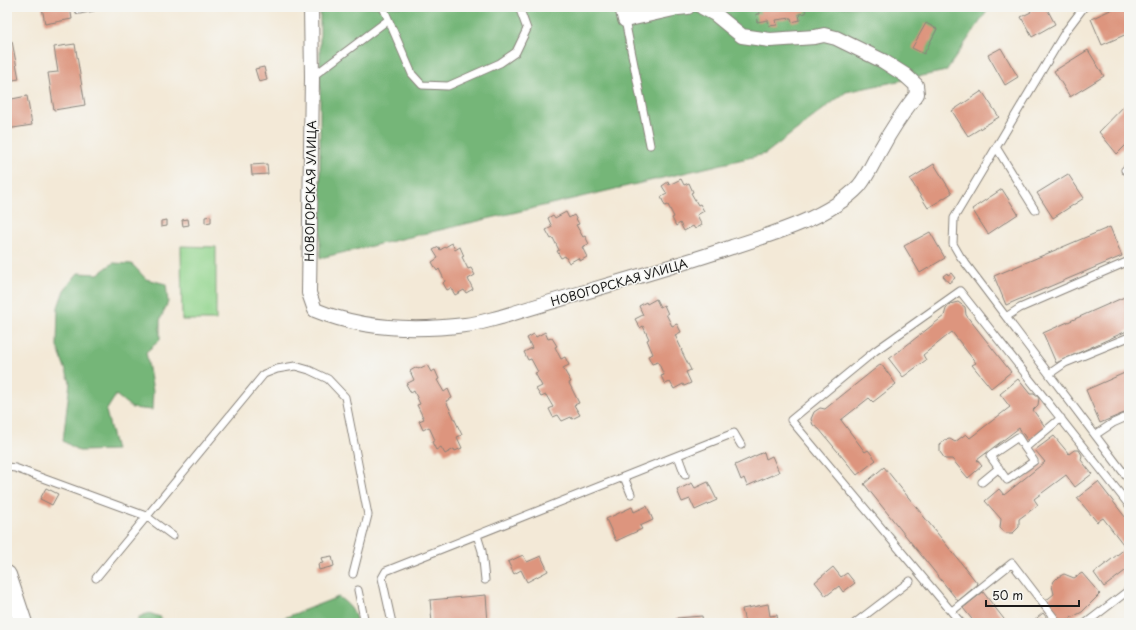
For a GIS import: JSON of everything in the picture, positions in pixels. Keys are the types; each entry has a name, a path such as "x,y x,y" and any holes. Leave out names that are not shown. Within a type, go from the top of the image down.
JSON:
{"street":[{"name":"НОВОГОРСКАЯ УЛИЦА","path":"311,7 312,77 309,293 315,310 331,316 381,326 423,327 466,325 501,317 631,279 773,234 819,214 841,201 859,186 872,167 881,147 917,94 916,85 905,74 883,60 836,38 824,35 770,40 742,36 715,14 702,7"},
{"path":"623,14 688,7"},
{"path":"7,576 23,623"}],"lane":[{"path":"78,7 79,10 93,7"},
{"path":"383,7 412,74 422,85 448,86 500,63 516,52 526,29 519,7"},
{"path":"1084,7 1065,32 954,218 953,244 960,256 1129,480"},
{"path":"623,14 650,146"},
{"path":"312,77 388,20"},
{"path":"996,147 1035,210"},
{"path":"1006,317 1020,308 1129,261"},
{"path":"961,623 791,420 875,351 960,291 1129,505"},
{"path":"1049,374 1065,363 1129,337"},
{"path":"96,578 264,374 277,369 295,366 309,370 328,379 345,397 368,516 353,574"},
{"path":"1095,435 1113,423 1129,416"},
{"path":"1025,448 1061,418"},
{"path":"392,623 382,578 386,571 734,434 741,445"},
{"path":"1018,437 1025,448 1034,461 1007,480 990,456 1018,437"},
{"path":"678,456 686,475"},
{"path":"7,467 15,468 146,516 173,536"},
{"path":"982,482 999,468"},
{"path":"624,477 631,494"},
{"path":"477,535 482,551 484,580"},
{"path":"952,611 1012,563 1058,623"},
{"path":"856,623 910,581"},
{"path":"358,590 365,623"},
{"path":"1086,623 1129,590"}],"green space":[{"path":"320,7 990,7 946,71 846,92 765,154 320,258"},
{"path":"181,246 216,247 216,320 182,320"},
{"path":"113,263 132,264 146,279 166,284 168,302 160,320 160,340 146,352 153,391 152,410 132,408 116,395 106,411 116,450 79,451 63,441 70,382 57,346 58,307 64,290 78,273 98,274"},
{"path":"338,597 350,608 355,615 357,623 271,623"},
{"path":"149,613 160,617 163,623 137,623 139,617"}],"building":[{"path":"42,7 70,7 72,19 45,24"},
{"path":"270,7 280,7 280,10 270,10"},
{"path":"759,7 805,7 806,13 799,14 800,20 792,22 791,18 776,20 777,25 769,26 768,20 757,22 756,14 760,14"},
{"path":"1028,7 1046,7 1055,24 1032,37 1021,17 1031,12"},
{"path":"1117,7 1127,7 1129,11 1129,33 1102,45 1091,19"},
{"path":"926,23 937,29 924,54 912,48"},
{"path":"12,41 19,79 7,81 7,42"},
{"path":"75,44 85,105 54,110 48,73 58,72 54,47"},
{"path":"1001,48 1018,77 1005,85 988,55"},
{"path":"1088,50 1104,76 1070,97 1054,71"},
{"path":"264,67 267,80 259,82 255,69"},
{"path":"982,91 999,117 968,136 952,111"},
{"path":"27,96 32,125 7,129 7,100"},
{"path":"1129,101 1129,142 1117,154 1099,132"},
{"path":"267,164 268,174 252,175 251,165"},
{"path":"934,164 952,193 928,208 910,179"},
{"path":"1068,174 1084,198 1053,218 1037,193"},
{"path":"681,179 684,185 689,183 693,192 691,193 698,205 700,204 704,211 697,215 702,225 695,229 693,226 684,231 680,223 676,226 672,218 674,217 668,205 665,206 661,197 667,194 662,186 668,182 669,185"},
{"path":"1002,189 1018,214 988,234 972,209"},
{"path":"566,212 569,218 574,215 579,224 576,225 583,237 585,236 589,244 582,247 587,257 580,261 578,258 569,263 565,256 561,258 553,238 551,239 546,230 552,227 548,218 553,215 555,218"},
{"path":"211,216 211,222 205,223 205,217"},
{"path":"188,219 189,225 183,226 182,220"},
{"path":"167,220 167,226 161,227 161,221"},
{"path":"1110,227 1122,256 1006,305 994,276"},
{"path":"930,232 945,258 920,273 904,246"},
{"path":"452,243 455,250 460,247 464,256 462,257 468,269 471,268 475,275 468,279 473,289 466,293 464,290 455,295 451,288 447,290 443,283 445,281 439,269 437,271 432,262 438,258 433,250 439,247 440,250"},
{"path":"947,273 948,275 951,273 955,278 949,283 943,276"},
{"path":"1129,295 1129,330 1056,363 1043,333"},
{"path":"656,299 660,307 664,305 668,314 666,314 672,326 677,324 681,332 675,335 691,370 686,372 691,383 684,386 683,384 674,389 670,382 665,384 661,376 664,375 658,362 652,364 648,356 653,354 647,340 649,339 643,326 640,328 635,319 643,315 639,306"},
{"path":"958,302 965,307 966,315 1011,372 991,388 972,365 976,363 952,332 923,355 926,360 903,377 889,359 944,316 946,309 950,304"},
{"path":"545,332 548,339 552,338 557,346 555,347 561,359 565,357 569,365 563,368 571,382 569,383 579,403 574,405 580,415 572,419 571,417 562,421 558,415 553,417 549,409 553,407 546,395 541,397 536,389 542,386 535,373 538,372 531,359 528,360 524,352 532,348 527,338 534,334 536,337"},
{"path":"881,364 896,384 873,402 869,398 841,420 865,452 868,450 876,460 857,475 819,429 813,425 811,419 814,412 820,408 825,409"},
{"path":"427,365 431,372 435,370 439,379 437,380 444,392 448,389 452,398 446,401 462,435 457,437 462,448 455,451 454,449 445,454 441,447 436,450 432,442 435,440 429,427 423,430 419,421 424,419 417,405 420,404 414,391 411,393 406,384 414,380 410,371 417,367 418,369"},
{"path":"1129,371 1129,411 1100,423 1086,390"},
{"path":"1018,379 1030,394 1034,394 1039,398 1038,405 1033,410 1046,428 1028,441 1019,428 977,460 982,466 968,478 952,459 945,459 940,452 940,445 944,440 950,439 955,442 966,434 970,438 1010,407 1000,394"},
{"path":"1054,436 1069,454 1074,450 1079,450 1082,455 1081,460 1092,474 1075,487 1066,475 1034,499 1038,505 1019,519 1019,527 1013,533 1006,533 1000,528 1001,519 985,501 999,489 1004,495 1045,462 1035,450"},
{"path":"764,452 766,459 772,456 779,472 747,486 744,478 741,480 735,465"},
{"path":"884,467 978,584 958,601 864,484"},
{"path":"708,482 717,500 695,510 690,499 682,502 677,490 692,483 695,488"},
{"path":"1098,482 1129,522 1129,568 1104,587 1094,573 1126,548 1103,518 1097,522 1077,498"},
{"path":"46,488 58,494 52,505 40,499"},
{"path":"647,506 653,520 640,526 642,529 616,541 606,519 632,507 634,512"},
{"path":"523,555 527,562 541,556 548,571 527,582 521,570 514,574 508,562"},
{"path":"332,556 334,566 319,570 318,564 323,563 321,558"},
{"path":"833,567 841,577 847,573 855,583 843,592 839,586 826,596 815,582"},
{"path":"1082,573 1100,594 1082,612 1061,623 1044,602 1054,594 1052,586 1058,577 1064,574 1074,578"},
{"path":"983,592 1007,623 975,623 963,608"},
{"path":"486,595 488,623 432,623 430,600"},
{"path":"768,604 770,616 777,615 778,623 745,623 742,609"},
{"path":"1043,613 1051,623 1031,623"},
{"path":"702,616 703,623 677,623 677,618"}]}
